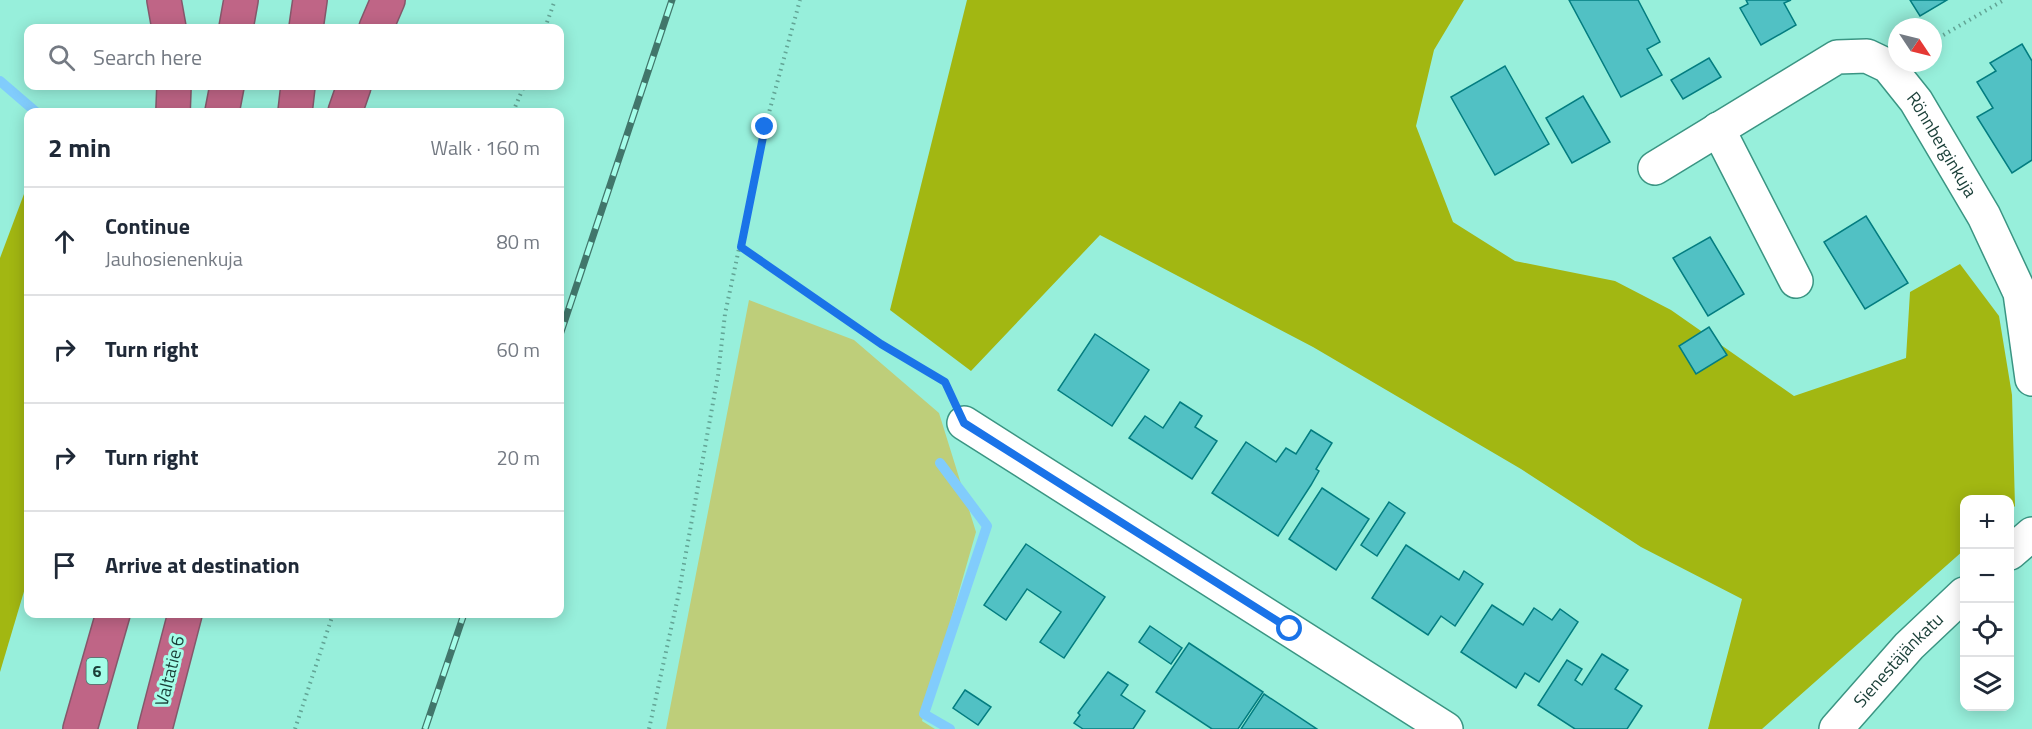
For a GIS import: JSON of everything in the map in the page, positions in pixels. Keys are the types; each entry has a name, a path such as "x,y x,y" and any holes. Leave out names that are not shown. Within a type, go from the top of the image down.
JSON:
{"highway":[{"path":"164,0 168,24"},
{"path":"237,24 241,0"},
{"path":"307,24 310,0"},
{"path":"378,24 388,0"},
{"path":"173,108 174,90"},
{"path":"223,108 225,90"},
{"path":"295,108 298,90"},
{"path":"346,108 353,90"},
{"path":"63,729 88,618"},
{"name":"6","path":"80,729 112,618"},
{"name":"Valtatie 6","path":"155,729 184,618"}],"street":[{"name":"Rönnberginkuja","path":"1655,168 1837,57 1867,56 1888,66 1916,101 1984,216 2020,293 2032,379"},
{"path":"1718,129 1796,281"},
{"path":"964,423 1446,729"},
{"path":"2014,550 2032,534"},
{"name":"Sienestäjänkatu","path":"1836,729 1909,646 1960,599"}],"path":[{"path":"546,24 555,0"},
{"path":"649,729 678,597 718,375 725,314 765,127 800,0"},
{"path":"1942,35 2004,0"},
{"path":"515,108 522,90"},
{"path":"741,247 872,338 945,382 964,423"},
{"path":"295,729 332,618"}],"green space":[{"path":"967,0 1464,0 1434,50 1416,126 1453,222 1515,261 1615,281 1671,310 1794,396 1906,358 1910,292 1960,264 1999,316 2012,395 2015,506 2014,495 1960,495 1960,554 1762,729 1708,729 1742,599 1641,547 1521,469 1313,347 1100,235 971,371 890,310"},
{"path":"24,194 24,591 0,672 0,258"},
{"path":"749,300 854,340 939,413 976,532 922,721 935,729 666,729"}],"building":[{"path":"1569,0 1638,0 1660,42 1647,49 1662,75 1621,97"},
{"path":"1746,0 1791,0 1784,3 1796,25 1761,45 1740,8 1748,4"},
{"path":"1910,0 1947,0 1920,16"},
{"path":"2022,44 2032,61 2032,160 2012,173 1977,117 1993,108 1977,82 1996,71 1990,63"},
{"path":"1709,58 1721,77 1683,99 1671,80"},
{"path":"1505,66 1549,144 1495,175 1451,97"},
{"path":"1583,96 1610,142 1572,163 1546,118"},
{"path":"1866,216 1908,283 1865,309 1824,242"},
{"path":"1710,237 1744,294 1708,316 1673,258"},
{"path":"1709,327 1727,355 1696,374 1679,346"},
{"path":"1095,334 1149,370 1112,426 1058,390"},
{"path":"1180,402 1202,416 1195,427 1217,441 1192,479 1129,438 1145,416 1163,428"},
{"path":"1311,430 1332,443 1316,469 1319,471 1311,485 1278,536 1212,493 1246,442 1276,462 1286,448 1296,454"},
{"path":"1322,488 1369,519 1336,570 1289,539"},
{"path":"1389,502 1405,513 1377,556 1361,545"},
{"path":"1026,544 1105,597 1064,658 1040,642 1061,612 1027,589 1006,620 984,605"},
{"path":"1406,545 1459,580 1464,571 1483,584 1455,626 1441,616 1428,635 1372,598"},
{"path":"1492,605 1523,625 1534,608 1552,620 1560,609 1578,622 1539,682 1525,673 1516,688 1461,652"},
{"path":"1150,626 1182,648 1171,664 1139,642"},
{"path":"1189,643 1263,692 1238,729 1212,729 1156,692"},
{"path":"1602,654 1628,670 1615,689 1642,706 1627,729 1575,729 1538,705 1567,660 1582,669 1575,680 1582,685"},
{"path":"1108,672 1128,685 1121,695 1145,711 1133,729 1083,729 1074,723 1080,715 1078,713"},
{"path":"965,690 991,707 978,725 953,708"},
{"path":"1264,694 1317,729 1241,729"}],"waterway":[{"path":"0,81 31,108"},
{"path":"940,463 987,526 924,714 950,729"}],"railway":[{"path":"564,323 672,0"},
{"path":"425,729 463,618"}],"route":[{"path":"765,127 741,247 881,344 945,382 964,423 1290,629"}]}
